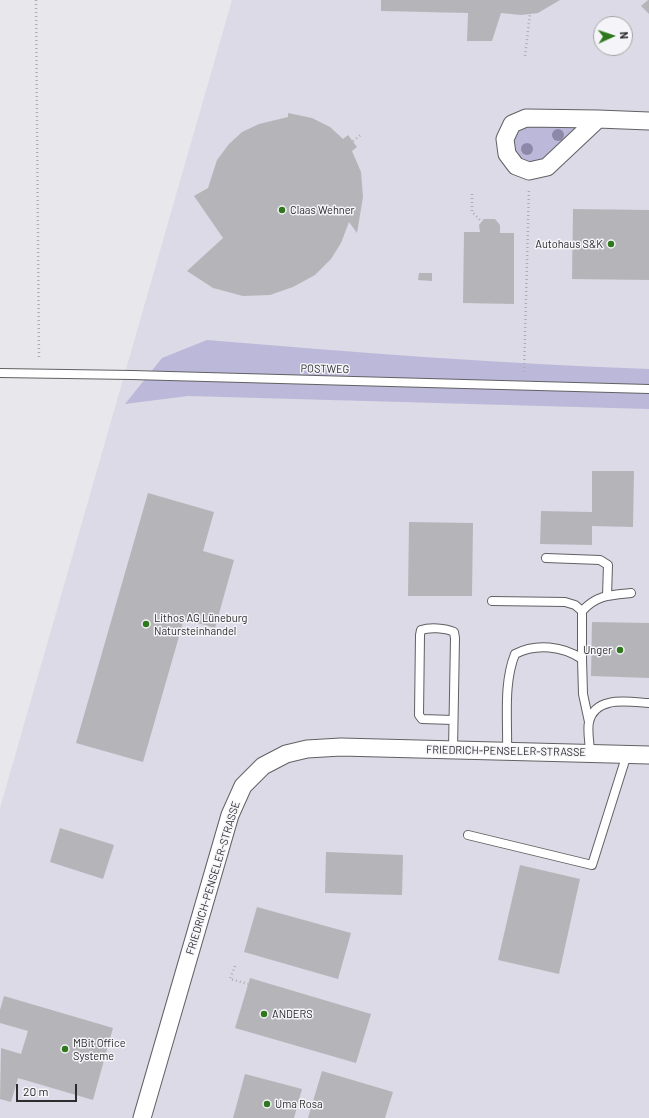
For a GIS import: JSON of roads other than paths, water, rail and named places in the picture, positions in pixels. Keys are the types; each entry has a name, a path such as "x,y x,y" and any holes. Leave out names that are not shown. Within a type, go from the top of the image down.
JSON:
{"street":[{"path":"598,119 547,167 529,171 516,166 507,154 505,139 512,124 526,118 598,119 649,120"},
{"name":"FRIEDRICH-PENSELER-STRASSE","path":"142,1118 230,815 243,786 263,766 286,754 307,749 341,748 649,755"}],"lane":[{"name":"POSTWEG","path":"0,374 649,388"},
{"path":"546,558 600,560 608,565 607,596"},
{"path":"590,753 589,722 583,694 582,611 590,602 607,596 631,593"},
{"path":"492,601 565,602 575,605 582,611"},
{"path":"453,720 422,719 419,715 420,635 421,630 426,628 449,630 454,632 453,750"},
{"path":"507,752 508,682 510,666 515,654 526,648 558,648 570,651 582,659"},
{"path":"589,722 595,710 609,701 649,703"},
{"path":"468,835 592,865 627,754"}],"place":[{"name":"Claas Wehner","path":"282,210"},
{"name":"Autohaus S&K","path":"611,244"},
{"name":"Lithos AG Lüneburg Natursteinhandel","path":"146,624"},
{"name":"Unger","path":"620,650"},
{"name":"ANDERS","path":"264,1014"},
{"name":"MBit Office Systeme","path":"65,1049"},
{"name":"Uma Rosa","path":"267,1104"}]}
